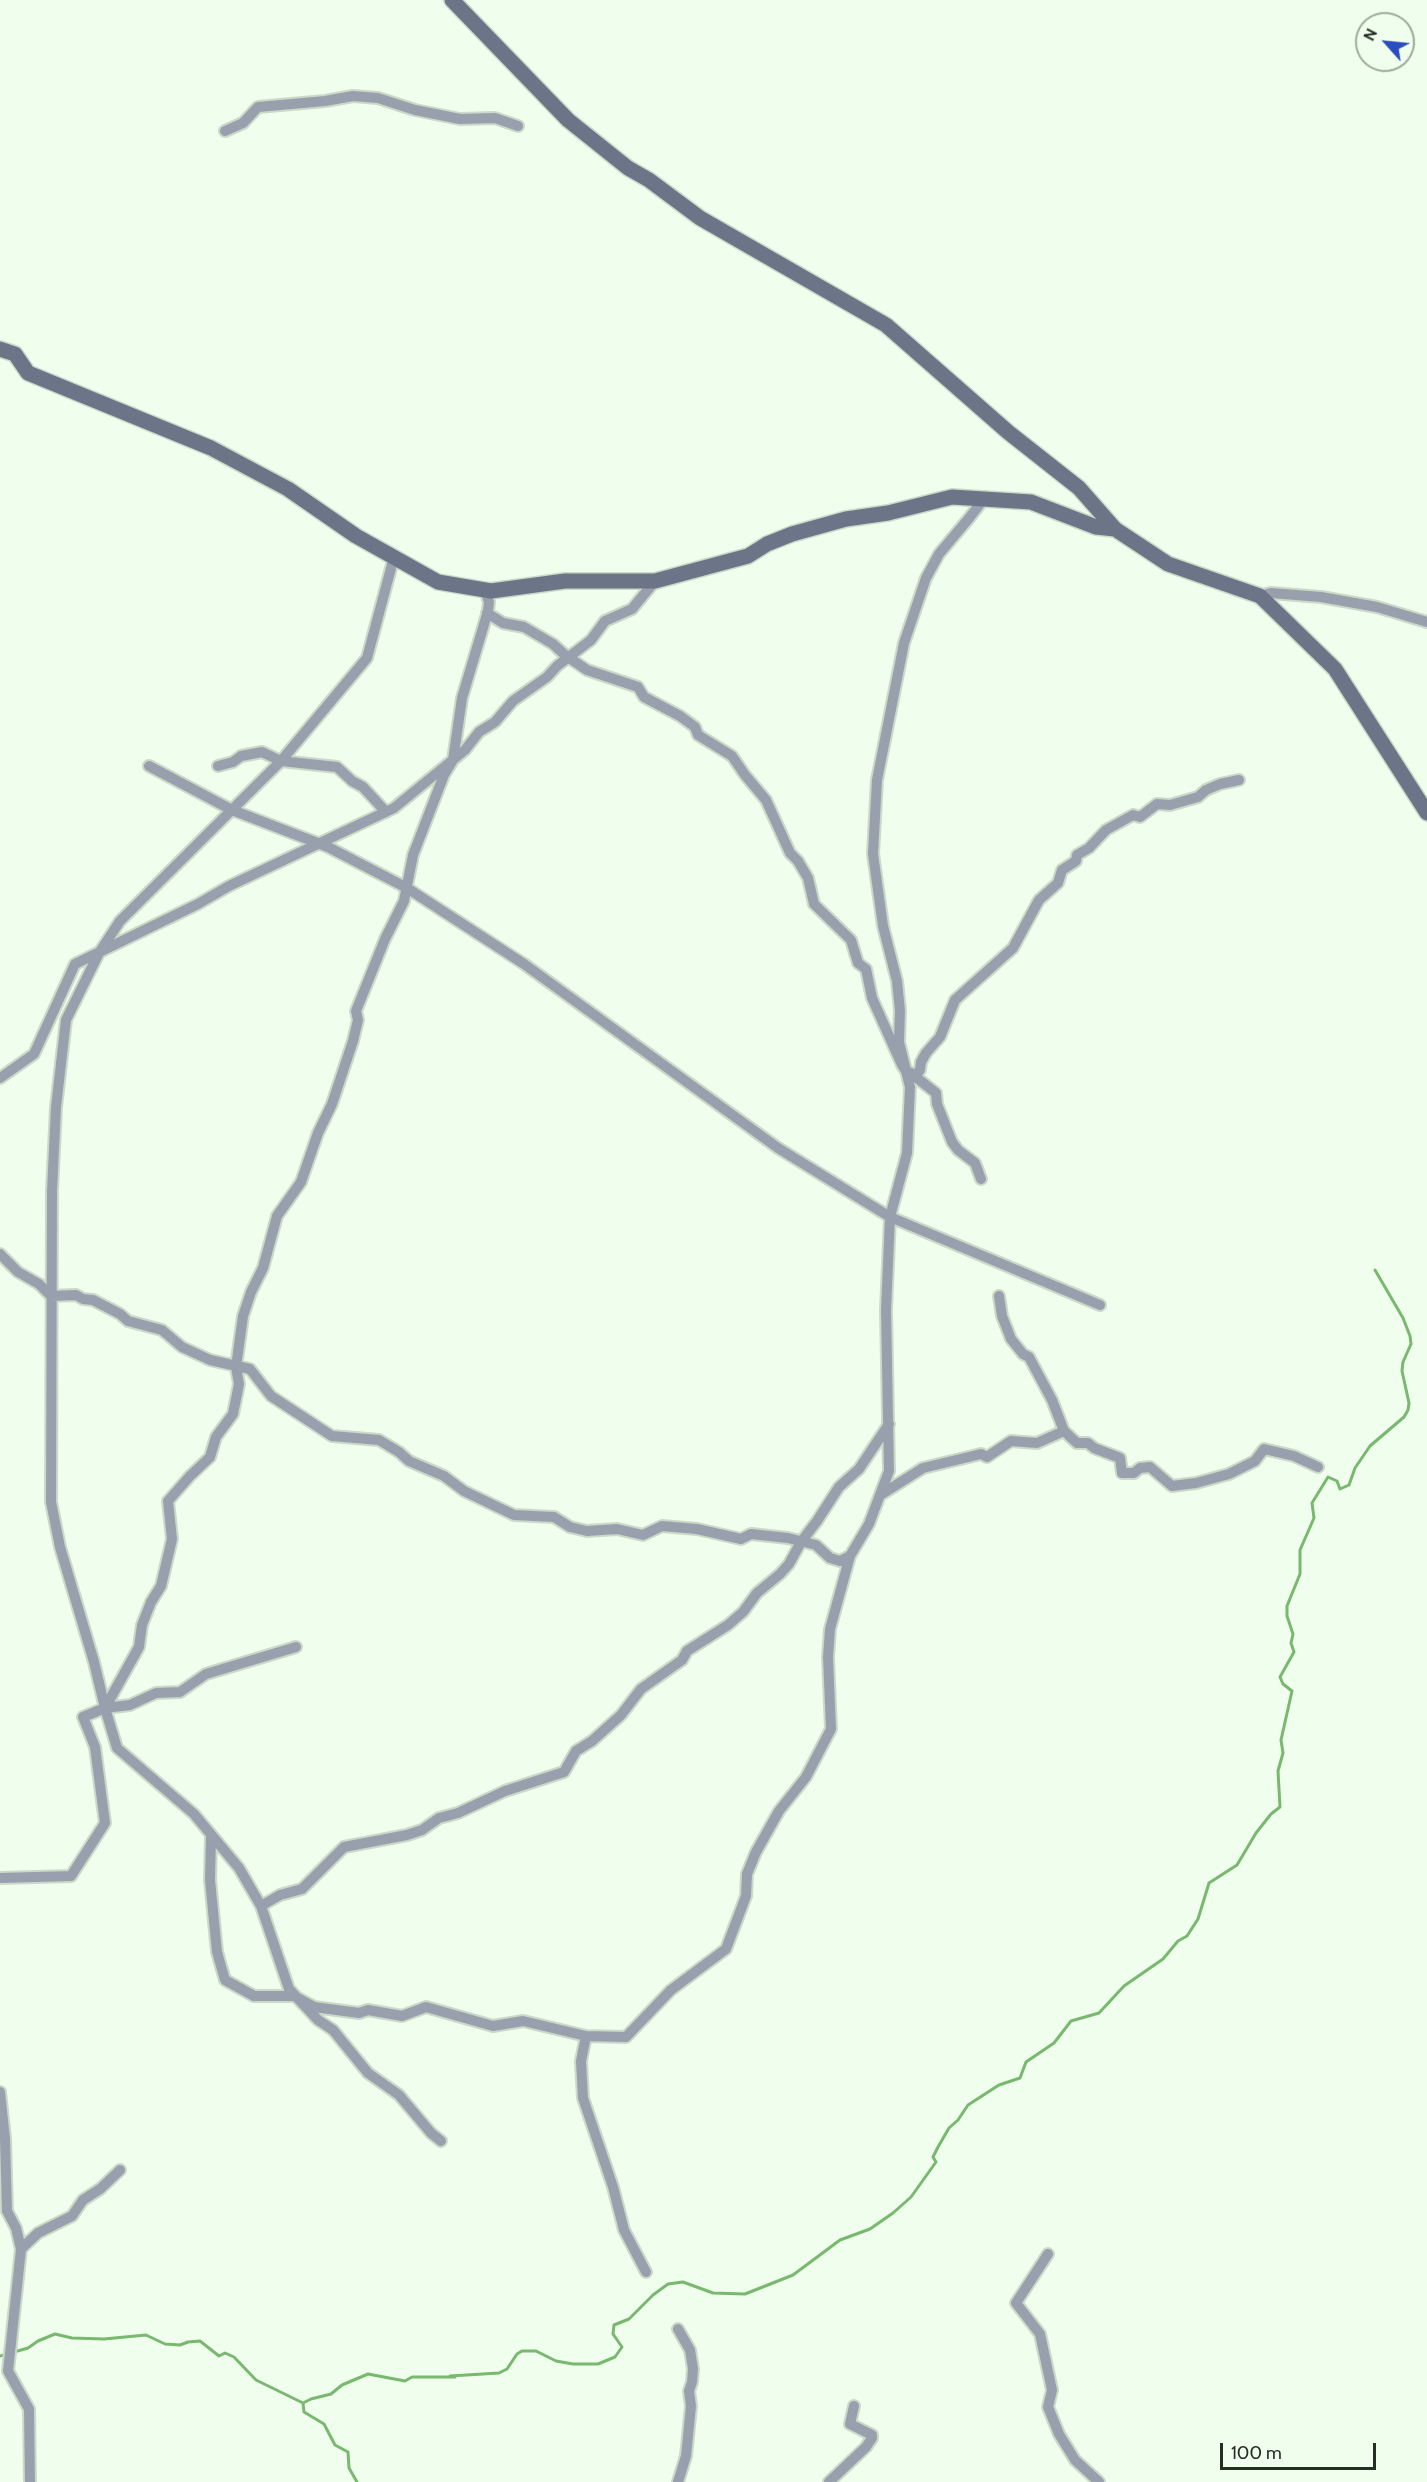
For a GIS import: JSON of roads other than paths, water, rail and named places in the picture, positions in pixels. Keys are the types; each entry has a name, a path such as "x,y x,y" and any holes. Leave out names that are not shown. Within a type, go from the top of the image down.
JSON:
{"street":[{"path":"452,0 576,127 628,168 649,180 700,218 886,325 1008,432 1079,488 1115,529 1168,564 1260,596 1335,669 1427,813"},
{"path":"225,131 243,123 252,111 264,105 325,102 353,96 378,98 415,110 460,119 495,118 518,126"},
{"path":"0,349 15,354 28,373 211,448 288,489 356,536 438,582 491,591 565,581 655,581 748,556 767,544 792,534 846,519 888,513 952,497 1031,502 1096,527 1115,529"},
{"path":"211,1834 210,1880 217,1952 225,1980 254,1996 294,1996 314,2007 359,2013 368,2010 402,2016 426,2007 493,2026 523,2021 586,2036 626,2037 671,1990 726,1949 742,1909 746,1896 747,1874 756,1852 779,1811 806,1777 831,1729 828,1657 830,1629 850,1556 869,1524 889,1471 886,1310 890,1217 908,1145 911,1073 899,1042 900,1011 897,981 883,926 873,854 878,780 904,643 922,589 939,554 980,504 982,498"},
{"path":"394,557 367,658 281,761 120,921 99,953 66,1020 56,1119 52,1191 51,1502 60,1547 117,1748 194,1814 239,1868 261,1906 285,1981 294,1996 318,2020 333,2030 368,2073 399,2095 430,2133 441,2141"},
{"path":"0,1078 34,1054 75,964 198,904 229,886 387,812 465,750 479,732 495,722 513,701 547,677 599,632 605,621 632,609 655,581"},
{"path":"105,1708 139,1647 142,1625 151,1602 161,1586 172,1539 168,1501 210,1457 216,1437 233,1414 239,1384 236,1367 243,1316 251,1292 263,1268 277,1216 301,1182 347,1062 358,1020 356,1011 385,939 404,901 412,855 444,775 453,760 462,698 487,614 489,602 485,590"},
{"path":"1260,596 1271,593 1321,597 1377,607 1427,621"},
{"path":"487,614 503,623 524,627 553,644 587,670 638,687 644,697 688,722 695,727 698,735 732,756 766,800 790,853 798,861 808,878 814,904 851,940 858,963 866,969 872,998 894,1049 911,1073 936,1093 937,1104 952,1142 958,1150 975,1163 981,1179"},
{"path":"218,766 232,762 241,756 262,752 281,761 338,767 352,782 363,787 387,812"},
{"path":"149,766 232,810 319,844 407,888 524,964 778,1148 890,1217 1100,1305"},
{"path":"911,1073 920,1070 926,1053 940,1037 955,1000 1013,948 1039,900 1058,883 1062,870 1076,861 1077,855 1089,848 1106,830 1133,815 1140,817 1158,804 1170,806 1198,796 1220,784 1239,780"},
{"path":"0,1254 18,1272 39,1284 51,1296 76,1295 83,1299 93,1300 120,1314 128,1321 162,1330 182,1347 210,1360 249,1370 271,1396 332,1436 379,1440 409,1461 444,1476 464,1491 514,1515 554,1517 570,1527 587,1531 617,1529 643,1536 662,1526 698,1529 741,1539 751,1534 788,1538 816,1545 830,1558 840,1561 850,1556"},
{"path":"999,1296 1002,1316 1011,1339 1023,1354 1029,1357 1052,1400 1064,1431 1077,1443 1088,1443 1094,1448 1120,1458 1122,1473 1134,1473 1140,1468 1150,1467 1172,1485 1196,1483 1229,1474 1255,1461 1264,1449 1294,1456 1318,1467"},
{"path":"261,1906 280,1895 302,1889 344,1847 422,1830 439,1818 458,1813 505,1791 564,1772 576,1751 592,1741 621,1715 641,1689 682,1660 687,1652 728,1625 743,1612 757,1593 772,1582 789,1563 839,1487 859,1470 889,1424"},
{"path":"882,1494 923,1468 981,1454 987,1457 1011,1441 1037,1443 1064,1431"},
{"path":"0,1878 71,1876 105,1823 95,1747 83,1717 105,1708 130,1705 156,1693 180,1692 206,1674 296,1647"},
{"path":"586,2036 581,2061 583,2098 613,2187 624,2230 646,2272"},
{"path":"0,2092 5,2139 7,2211 16,2228 21,2249 8,2371 29,2409 30,2482"},
{"path":"21,2249 38,2233 72,2216 83,2200 100,2189 120,2170"},
{"path":"1048,2254 1016,2303 1040,2334 1043,2342 1052,2390 1048,2407 1059,2434 1075,2460 1099,2482"},
{"path":"678,2329 690,2350 693,2368 692,2382 688,2391 691,2406 686,2456 678,2482"},
{"path":"829,2482 866,2447 872,2438 872,2435 850,2424 854,2406"}],"waterway":[{"path":"303,2403 331,2394 342,2385 368,2374 405,2381 412,2377 455,2377 450,2376 499,2373 507,2369 517,2354 522,2351 536,2351 556,2361 573,2364 598,2364 615,2357 622,2347 613,2334 614,2325 629,2319 653,2295 668,2284 683,2282 713,2293 745,2294 793,2275 840,2240 870,2229 893,2213 911,2197 936,2162 933,2157 938,2147 949,2128 958,2120 968,2105 999,2085 1020,2078 1026,2062 1054,2043 1071,2021 1099,2013 1124,1986 1163,1959 1178,1941 1187,1936 1198,1919 1209,1883 1237,1865 1256,1833 1271,1814 1280,1807 1278,1771 1283,1753 1281,1740 1292,1691 1283,1684 1280,1677 1294,1652 1287,1606 1300,1574 1300,1550 1314,1518 1312,1503 1328,1477 1337,1481 1340,1489 1349,1485 1355,1468 1370,1446 1404,1417 1408,1410 1409,1403 1402,1371 1403,1362 1411,1344 1410,1336 1403,1318 1375,1270"},
{"path":"0,2356 28,2348 55,2334 72,2338 104,2339 146,2335 165,2344 180,2345 200,2341 219,2356 225,2353 234,2357 256,2380 303,2403"},
{"path":"303,2403 304,2412 324,2424 335,2445 348,2452 349,2468 357,2482"}]}
